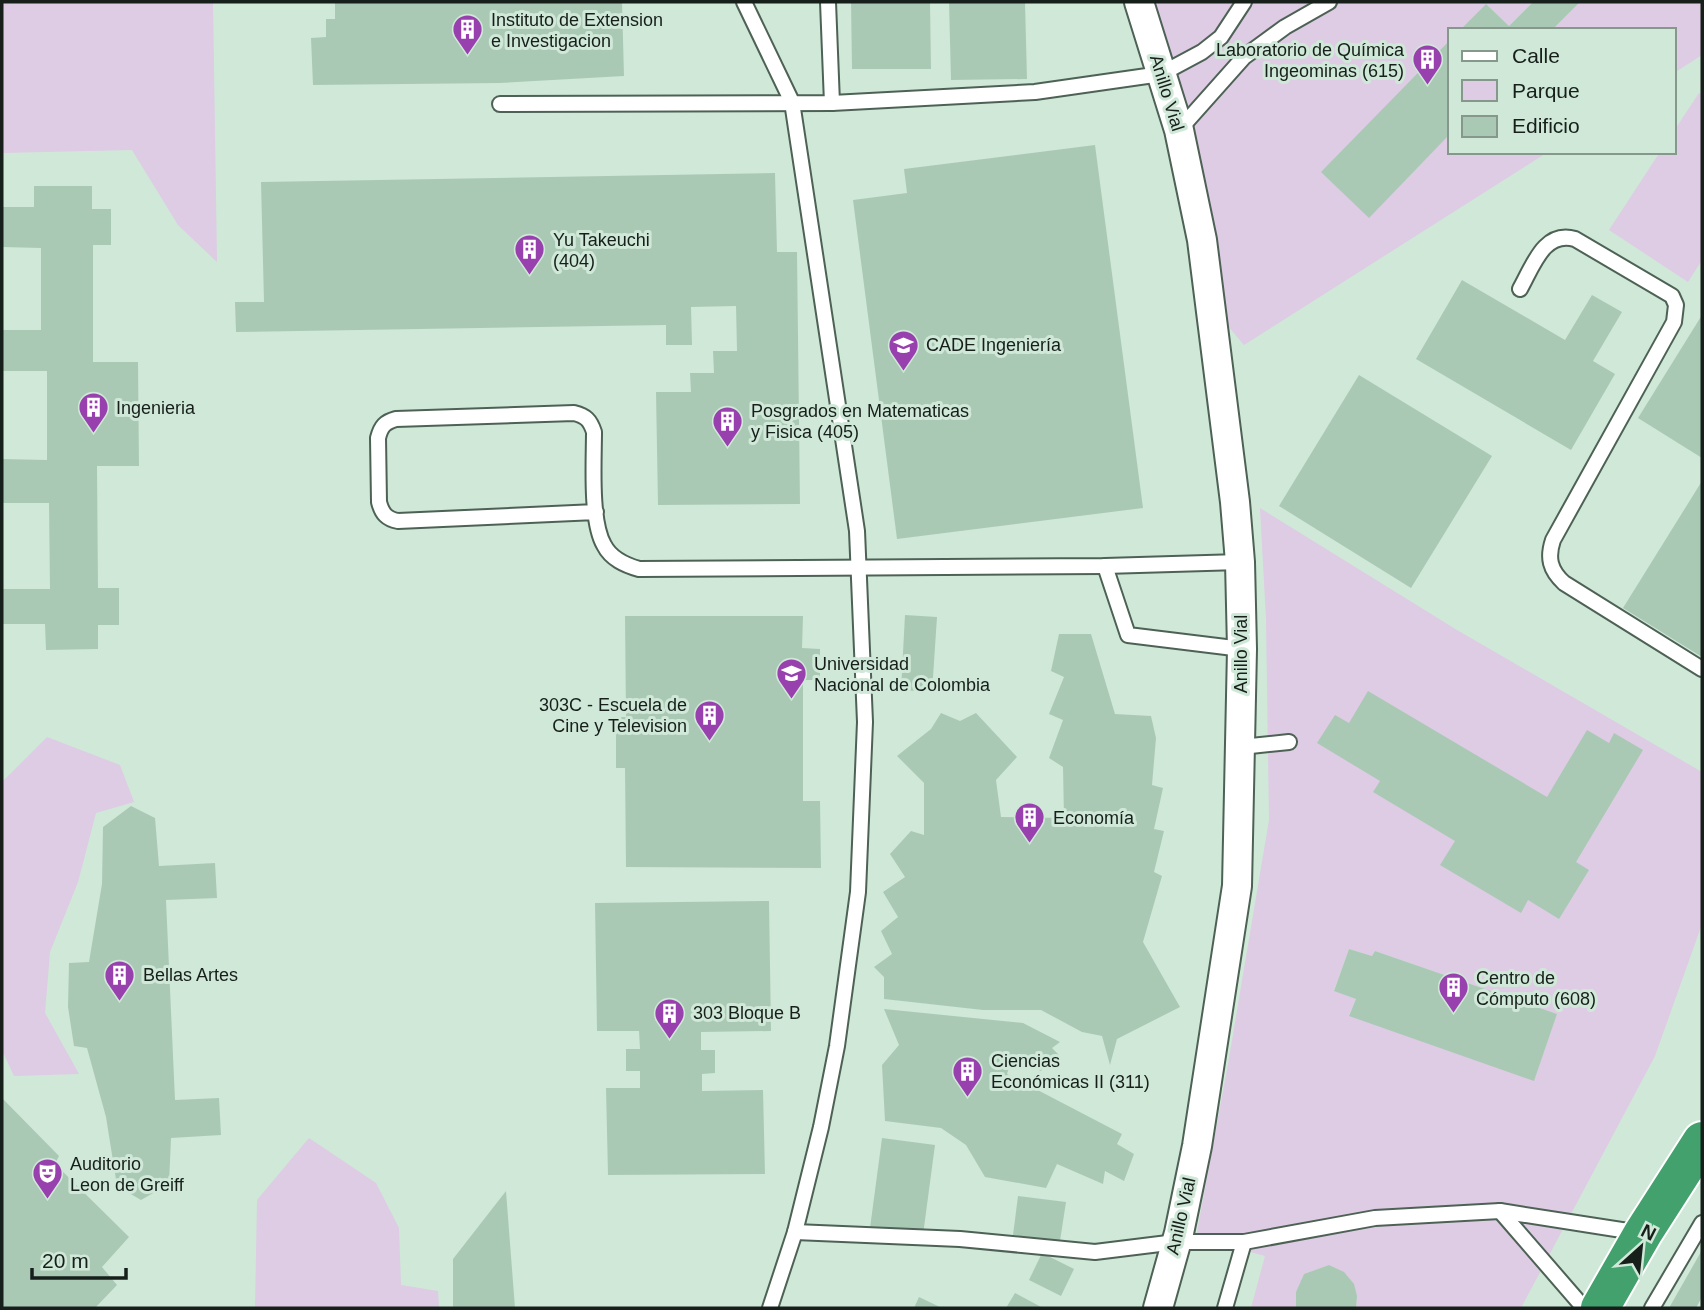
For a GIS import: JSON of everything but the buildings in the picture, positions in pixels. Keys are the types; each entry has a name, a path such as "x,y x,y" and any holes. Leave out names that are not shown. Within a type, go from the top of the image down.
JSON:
{"highway":[{"path":"1646,1228 1702,1112"},
{"path":"1600,1308 1646,1228 1702,1141"}],"street":[{"name":"Anillo Vial","path":"1139,2 1179,130 1202,240 1235,502 1240,562 1242,649 1237,886 1197,1146 1158,1308"}],"lane":[{"path":"744,2 792,102 853,505 859,568 865,722 858,892 837,1046 821,1127 795,1232 770,1308"},
{"path":"828,2 832,103"},
{"path":"500,104 832,103 1035,92 1161,74 1202,52 1221,37 1244,2"},
{"path":"1179,130 1244,57 1284,27 1329,2"},
{"path":"1520,289 1544,248 1558,237 1567,237 1598,252 1672,296 1676,314 1674,322 1549,551 1555,575 1564,583 1702,669"},
{"path":"596,512 398,521 389,519 382,512 379,502 378,438 381,428 396,419 574,413 584,416 591,423 594,432 596,512 603,545 610,554 639,569 1105,566 1240,562"},
{"path":"1105,566 1128,635 1242,649"},
{"path":"1241,747 1289,742"},
{"path":"795,1232 960,1239 1095,1252 1176,1242 1244,1242 1375,1218 1500,1211 1646,1228"},
{"path":"1500,1211 1584,1308"},
{"path":"1652,1308 1702,1223"},
{"path":"1225,1308 1244,1242"}],"green space":[{"path":"2,2 213,2 217,262 178,225 132,150 2,153"},
{"path":"1155,2 1533,2 1509,26 1486,4 1462,28 1448,28 1448,42 1322,172 1369,217 1448,136 1448,154 1545,154 1244,345 1222,319 1192,150 1168,44"},
{"path":"1580,2 1702,2 1702,55 1676,72 1676,28 1554,28"},
{"path":"1699,93 1702,95 1702,260 1688,282 1609,230 1659,154 1676,154 1676,128"},
{"path":"1260,508 1457,630 1702,772 1702,924 1655,1056 1521,1308 1356,1308 1356,1293 1351,1281 1329,1265 1304,1274 1296,1292 1296,1308 1251,1308 1265,1256 1196,1237 1269,820 1266,619","holes":["1349,949 1372,956 1375,951 1557,1014 1534,1080 1349,1015 1356,999 1334,990"]},
{"path":"47,737 120,765 134,802 96,813 78,882 50,952 45,1013 79,1074 14,1076 2,1050 2,782"},
{"path":"309,1138 376,1183 399,1228 401,1285 438,1291 439,1308 255,1308 257,1200"}],"place":[{"name":"Instituto de Extension e Investigacion","path":"468,57"},
{"name":"Laboratorio de Química Ingeominas (615)","path":"1427,87"},
{"name":"Yu Takeuchi (404)","path":"530,277"},
{"name":"CADE Ingeniería","path":"903,372"},
{"name":"Ingenieria","path":"93,435"},
{"name":"Posgrados en Matematicas y Fisica (405)","path":"728,448"},
{"name":"Universidad Nacional de Colombia","path":"791,701"},
{"name":"303C - Escuela de Cine y Television","path":"710,742"},
{"name":"Economía","path":"1030,845"},
{"name":"Bellas Artes","path":"120,1002"},
{"name":"Centro de Cómputo (608)","path":"1453,1015"},
{"name":"303 Bloque B","path":"670,1040"},
{"name":"Ciencias Económicas II (311)","path":"968,1098"},
{"name":"Auditorio Leon de Greiff","path":"47,1201"}]}
